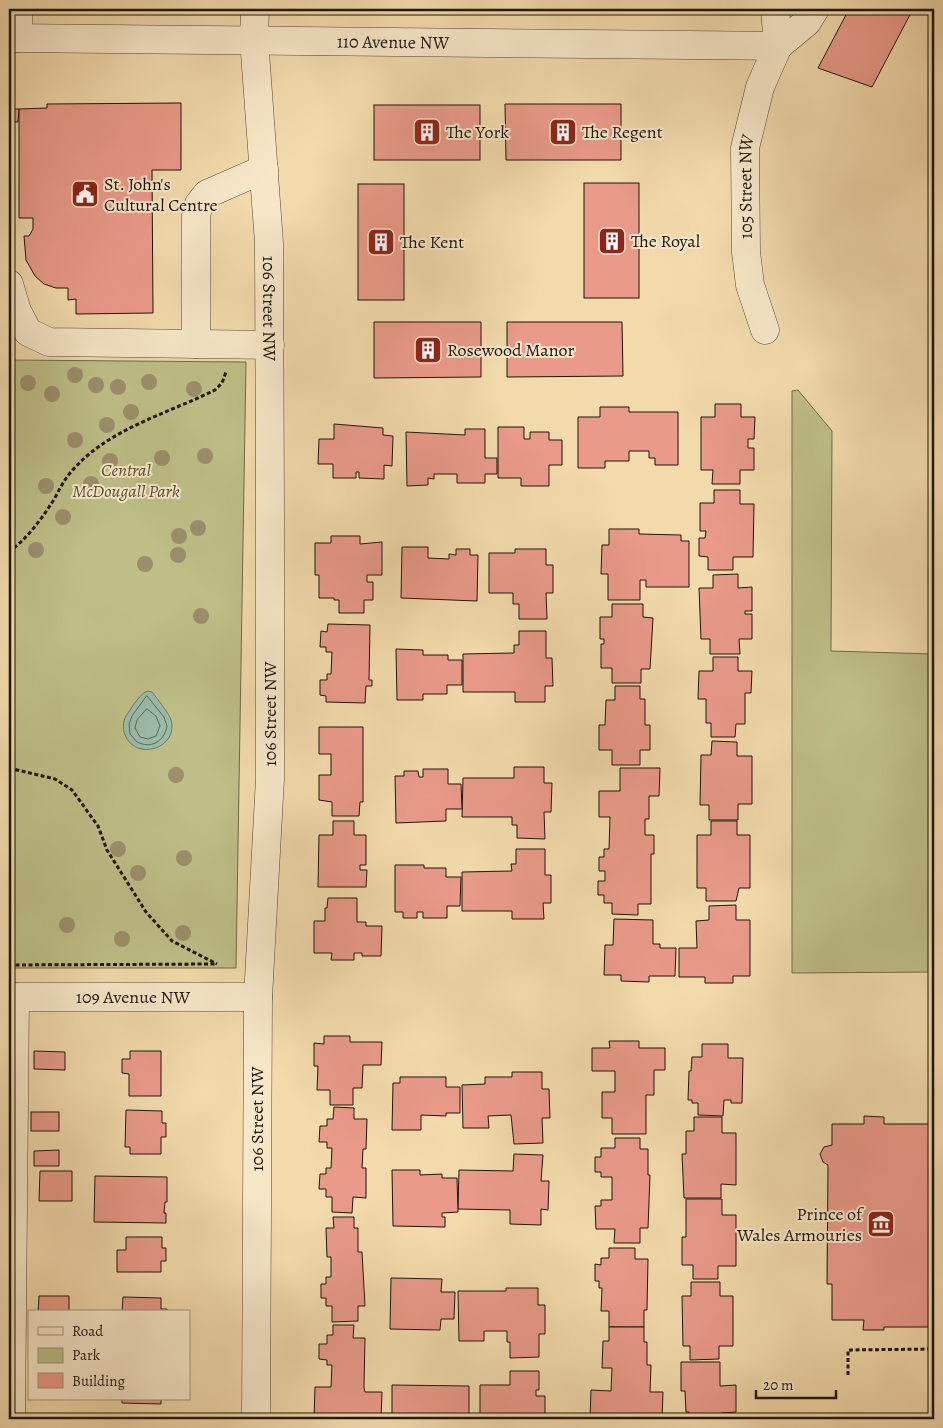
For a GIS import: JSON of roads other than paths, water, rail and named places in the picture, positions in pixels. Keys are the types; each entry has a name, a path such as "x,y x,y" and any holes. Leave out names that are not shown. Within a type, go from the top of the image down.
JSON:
{"street":[{"path":"13,38 18,9"},
{"name":"106 Street NW","path":"254,9 254,39 269,243 270,345 270,779 258,997 256,1419"},
{"name":"105 Street NW","path":"775,9 778,46"},
{"name":"105 Street NW","path":"766,330 750,285 747,260 745,148 760,87 778,46 807,22 815,9"},
{"name":"110 Avenue NW","path":"13,38 254,39 778,46"},
{"path":"196,344 196,216 199,204 207,194 264,170"},
{"path":"9,284 17,311 28,332 49,342 270,345"},
{"path":"11,1419 12,997"},
{"name":"109 Avenue NW","path":"12,997 258,997"}],"water":[{"path":"148,691 152,692 168,714 172,730 169,738 163,744 146,750 130,743 123,727 125,718 134,703 142,694"}],"place":[{"name":"The York","path":"427,132"},
{"name":"The Regent","path":"563,132"},
{"name":"St. John's Cultural Centre","path":"85,194"},
{"name":"The Royal","path":"612,241"},
{"name":"The Kent","path":"381,242"},
{"name":"Rosewood Manor","path":"428,350"},
{"name":"Prince of Wales Armouries","path":"881,1224"}],"park label":[{"name":"Central McDougall Park","path":"126,480"}]}
